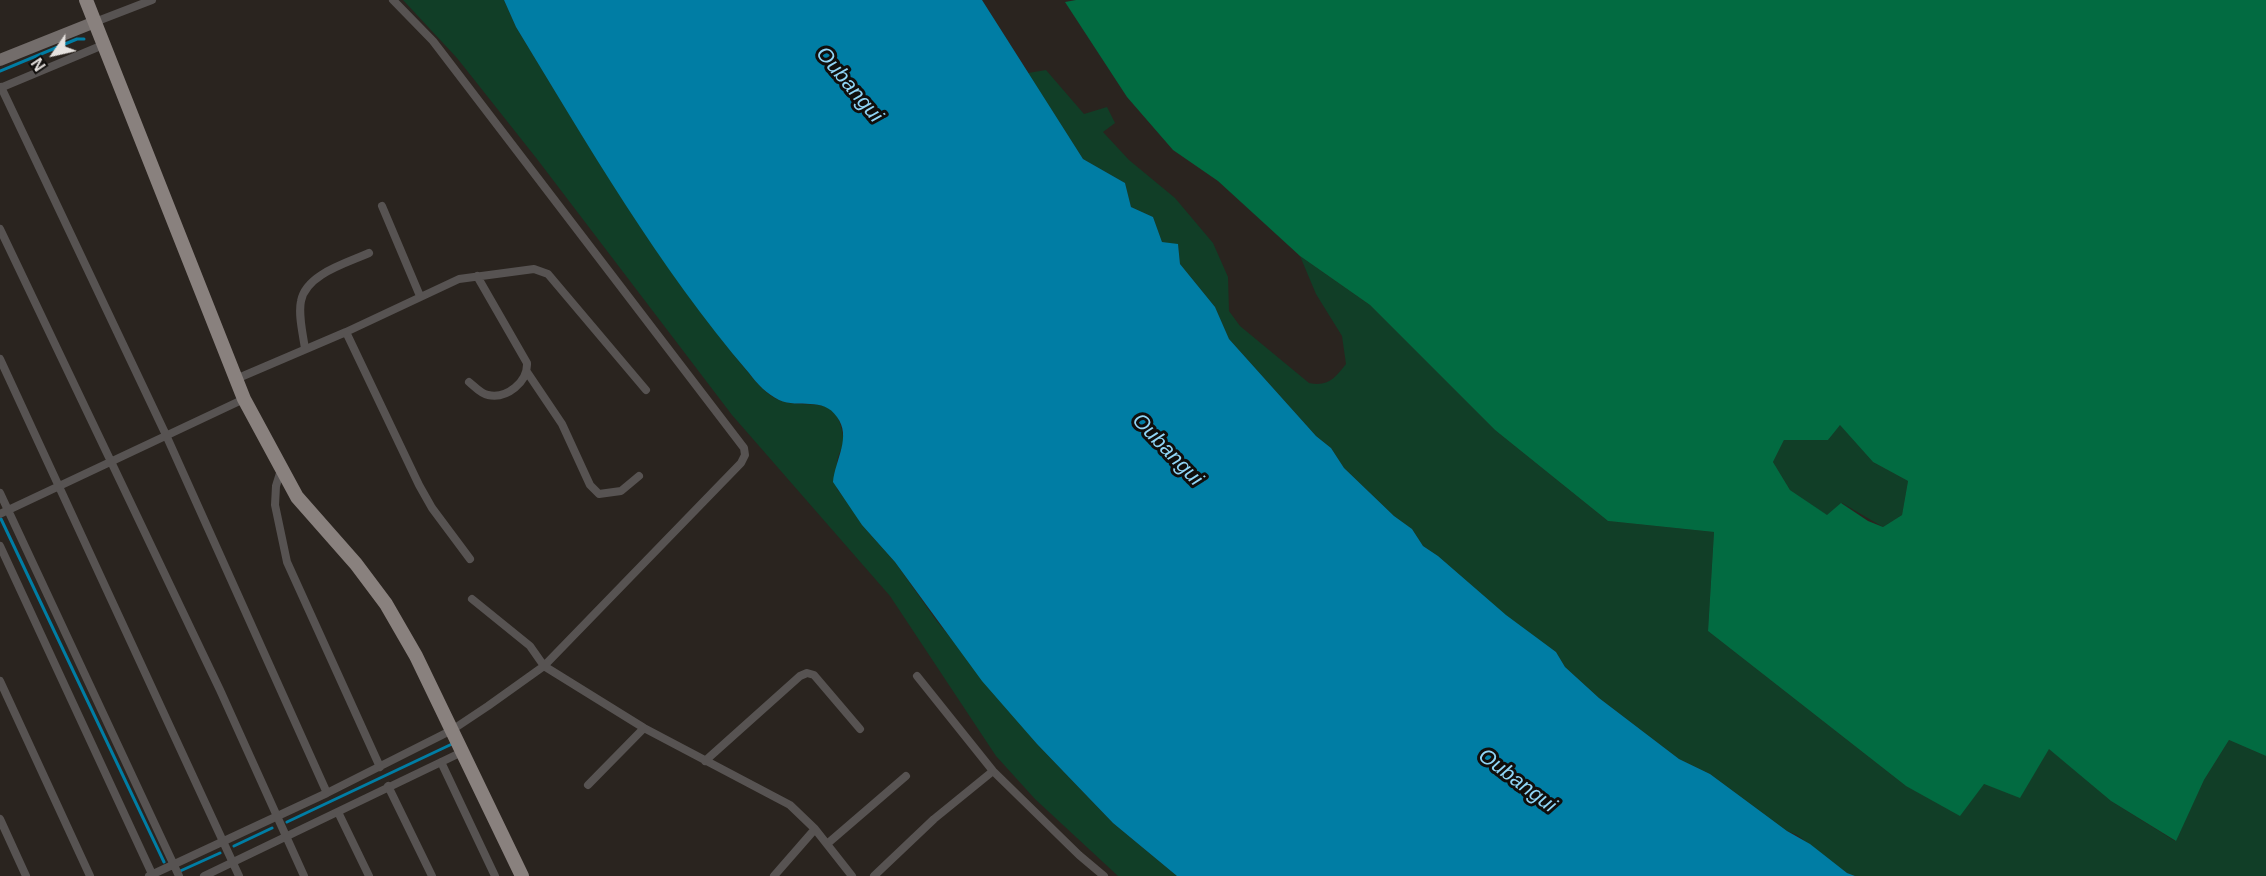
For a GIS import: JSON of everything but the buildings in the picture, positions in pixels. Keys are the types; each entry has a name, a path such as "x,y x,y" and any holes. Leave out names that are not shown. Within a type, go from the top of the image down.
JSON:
{"main road":[{"path":"86,0 244,399 280,470 297,497 356,564 386,604 416,656 522,876"}],"street":[{"path":"0,60 152,0"},
{"path":"0,546 151,876 327,794 452,730 544,666 741,463 745,455 744,448 433,41 393,0"},
{"path":"103,45 1,88 166,435 327,794"},
{"path":"382,206 420,296"},
{"path":"0,230 112,461 304,876"},
{"path":"305,349 300,303 304,290 313,281 369,253"},
{"path":"236,380 459,279 534,269 548,274 646,390"},
{"path":"477,276 527,363 528,372 562,424 590,485 599,494 621,491 639,477"},
{"path":"346,332 419,485 432,508 470,559"},
{"path":"0,359 239,876"},
{"path":"469,382 487,395 497,395 514,387 528,372"},
{"path":"4,512 244,399"},
{"path":"280,470 275,505 287,562 380,767"},
{"path":"0,494 4,512 179,876"},
{"path":"472,599 530,646 544,666 644,728 775,795 790,805 816,829 852,876"},
{"path":"705,761 800,676 807,673 814,675 860,729"},
{"path":"917,676 993,771 1079,855 1104,876"},
{"path":"0,681 90,876"},
{"path":"588,785 644,728"},
{"path":"204,876 462,752"},
{"path":"441,762 495,876"},
{"path":"874,876 934,819 993,771"},
{"path":"827,844 906,776"},
{"path":"388,786 432,876"},
{"path":"338,812 369,876"},
{"path":"0,819 26,876"},
{"path":"774,876 816,829"}],"green space":[{"path":"403,0 504,0 516,27 625,203 683,289 714,330 747,371 771,396 792,403 821,405 835,413 840,422 843,439 837,462 837,489 851,506 862,525 895,562 936,620 1037,744 1113,823 1177,876 1118,876 1035,799 996,756 890,596 732,415 457,58"},
{"path":"1076,0 2266,0 2266,756 2229,740 2204,780 2176,841 2111,801 2049,749 2020,798 1984,784 1960,816 1906,786 1708,631 1714,532 1608,521 1495,430 1370,305 1300,256 1218,181 1173,150 1127,97 1065,2","holes":["1840,425 1873,462 1908,481 1902,515 1883,527 1868,521 1841,503 1827,515 1790,490 1773,462 1784,440 1828,440"]},
{"path":"1046,70 1084,114 1107,107 1115,123 1103,132 1129,160 1175,198 1213,243 1228,277 1229,311 1240,326 1309,383 1321,384 1330,380 1346,364 1342,336 1316,294 1300,256 1370,305 1495,430 1608,521 1714,532 1708,631 1906,786 1984,784 2020,797 2049,748 2111,801 2175,841 2204,780 2229,740 2266,756 2266,876 1855,876 1847,873 1710,774 1679,759 1599,698 1565,667 1556,652 1505,615 1438,556 1423,546 1412,529 1394,516 1344,468 1331,448 1316,436 1229,339 1215,307 1180,264 1178,245 1162,242 1153,217 1131,207 1125,183 1083,159 1028,73"},
{"path":"1840,424 1873,462 1908,481 1902,515 1883,527 1842,503 1827,516 1790,490 1773,462 1784,440 1828,440"}],"water":[{"name":"Oubangui","path":"504,0 982,0 1083,159 1125,183 1131,207 1153,217 1162,242 1178,244 1180,264 1215,307 1229,339 1316,436 1331,448 1344,468 1394,516 1412,529 1423,546 1438,556 1506,615 1556,652 1565,667 1599,698 1679,759 1710,774 1787,831 1810,844 1847,873 1855,876 1177,876 1113,823 1037,744 982,681 895,562 862,525 833,482 843,441 843,432 837,417 825,407 795,404 770,395 755,381 716,333 684,291 625,204 516,27"}],"waterway":[{"path":"0,71 77,39 84,39"},
{"path":"1,519 164,862"},
{"path":"287,822 452,744"},
{"path":"234,846 272,828"},
{"path":"178,872 220,853"}]}
